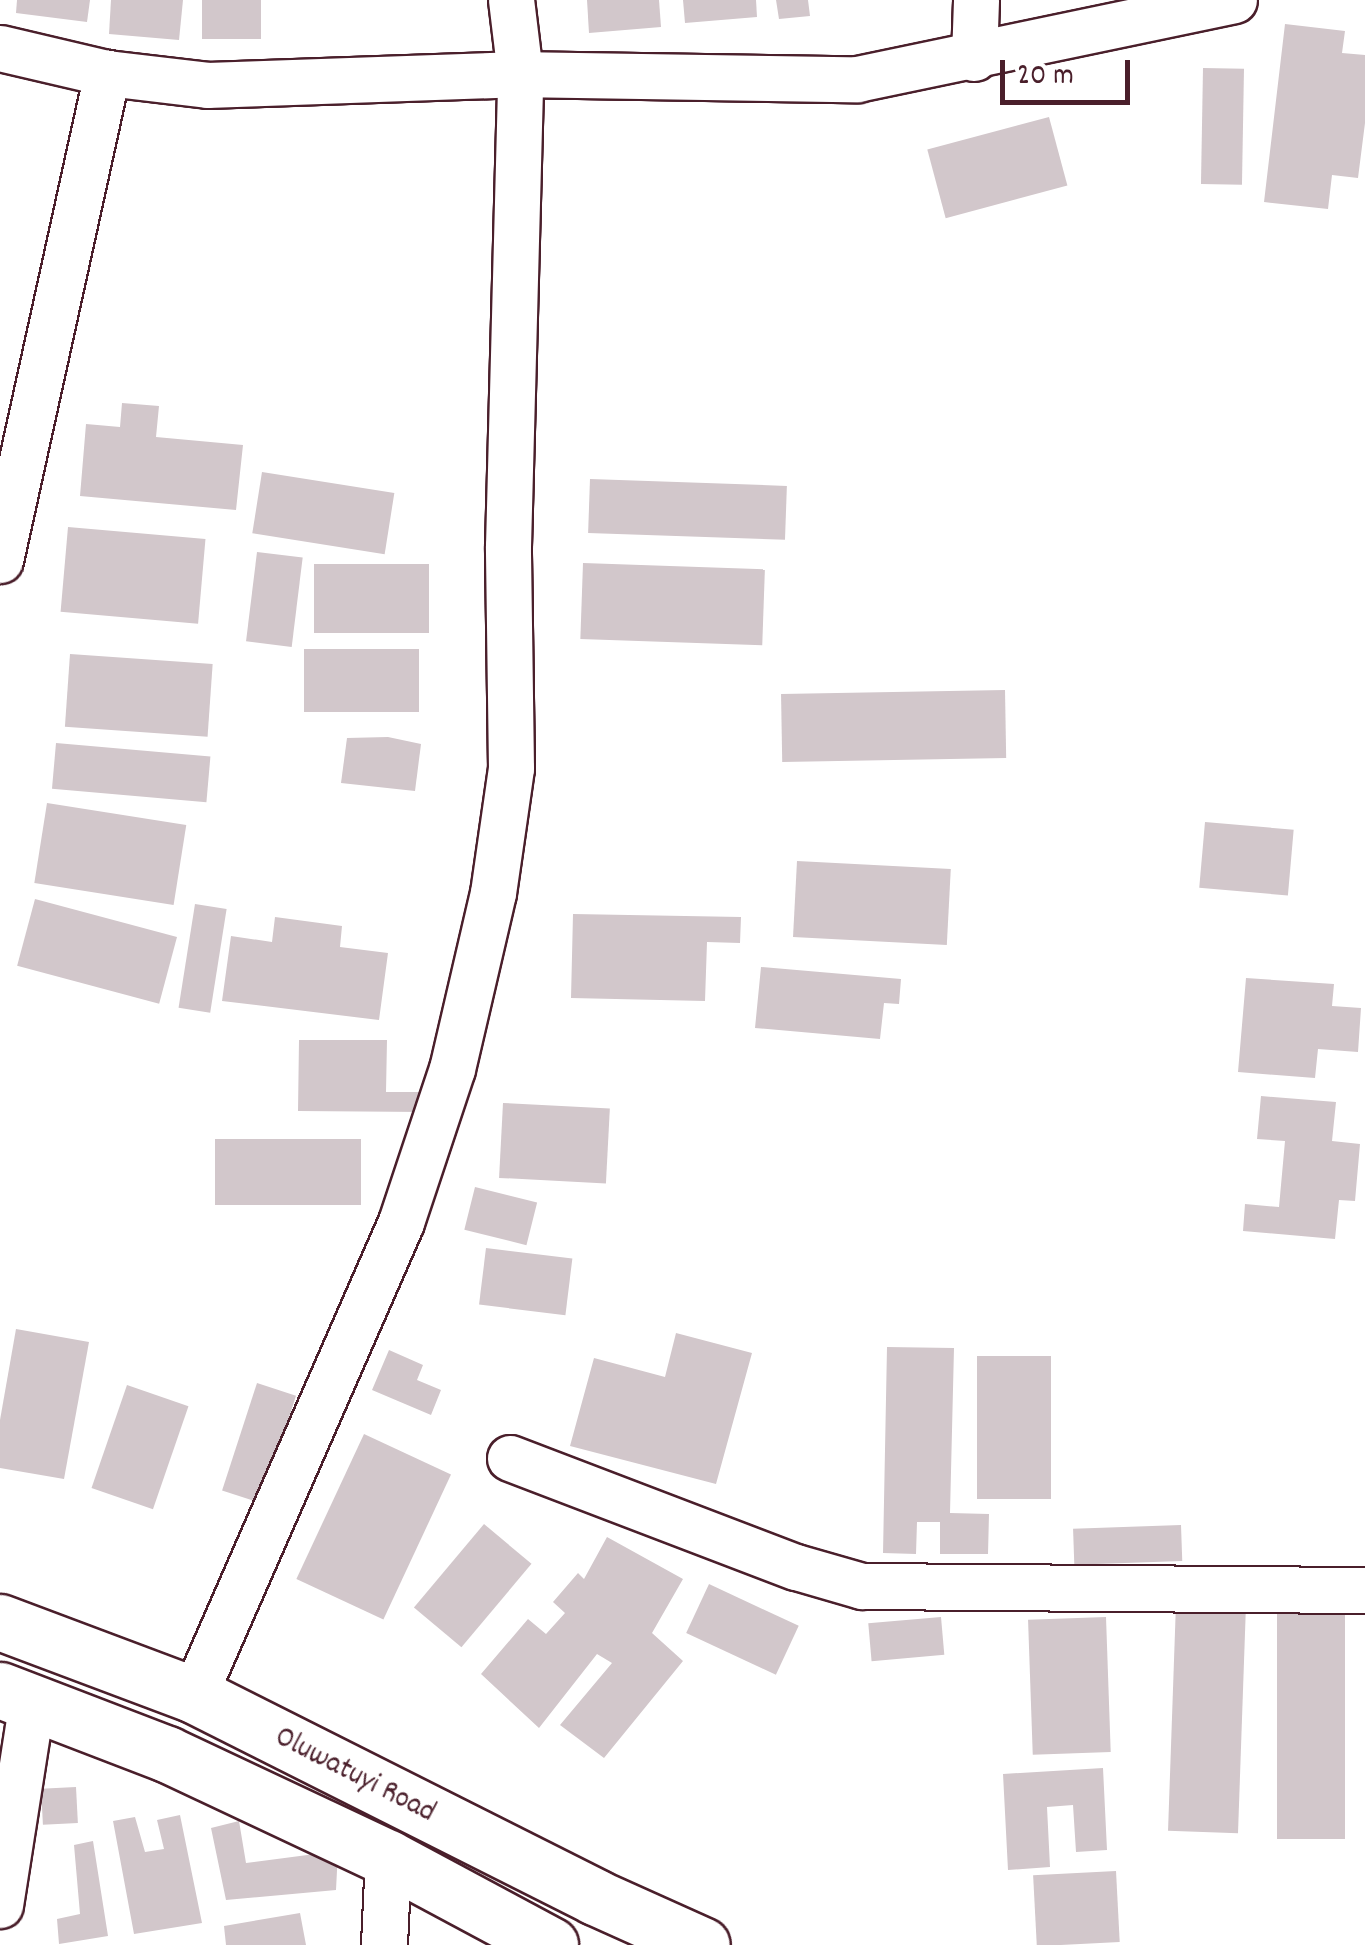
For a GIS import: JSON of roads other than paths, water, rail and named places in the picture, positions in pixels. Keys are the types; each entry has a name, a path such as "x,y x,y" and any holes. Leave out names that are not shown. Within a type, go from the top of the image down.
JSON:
{"street":[{"path":"194,1695 401,1222 452,1069 493,893 512,768 508,546 520,74 511,0"},
{"path":"974,58 976,0"},
{"path":"0,48 107,73 208,85 520,74 857,79 974,58 1234,0"},
{"path":"0,560 107,73"},
{"path":"510,1458 796,1567 862,1586 1365,1590"},
{"name":"Oluwatuyi Road","path":"0,1622 194,1695 523,1862 702,1945"},
{"path":"0,1905 16,1696"},
{"name":"Oluwatuyi Road","path":"16,1696 168,1754 388,1858 550,1945"},
{"path":"384,1945 388,1858"}]}
